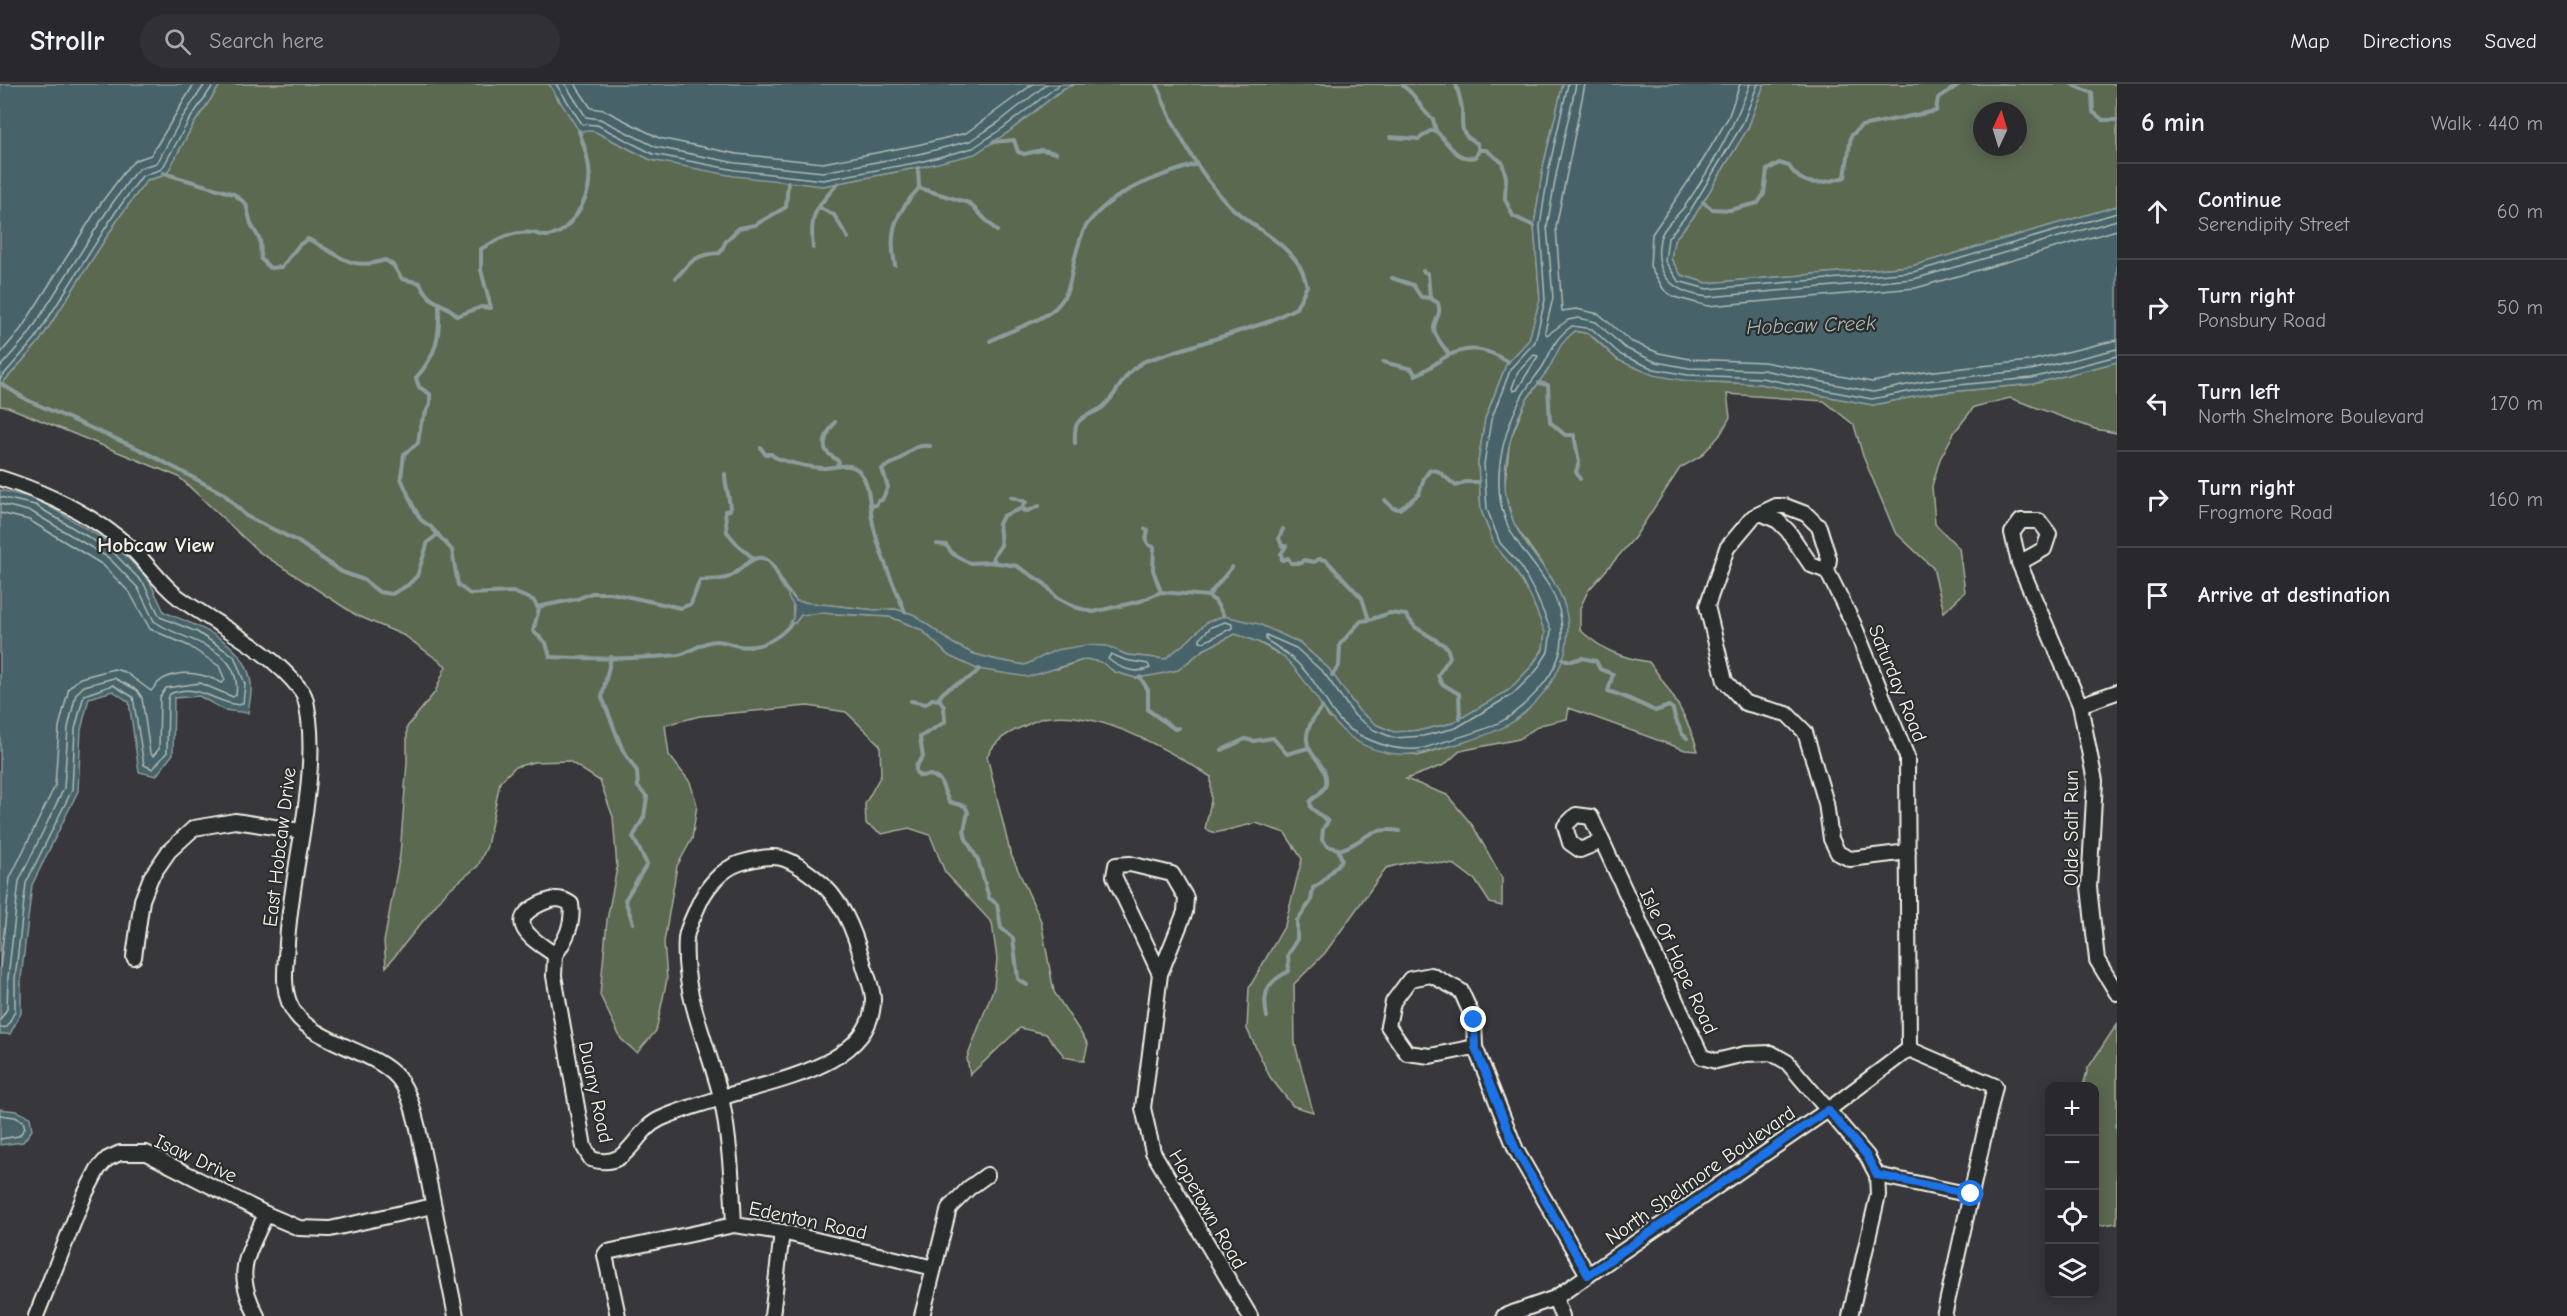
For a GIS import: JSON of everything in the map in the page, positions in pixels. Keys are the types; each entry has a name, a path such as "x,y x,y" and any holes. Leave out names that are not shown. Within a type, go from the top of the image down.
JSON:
{"street":[{"name":"East Hobcaw Drive","path":"0,478 56,498 103,529 130,548 172,592 201,614 270,657 303,691 311,736 301,831 288,917 285,974 288,999 297,1017 322,1035 390,1071 405,1088 411,1100 418,1128 456,1316"},
{"name":"Saturday Road","path":"1908,852 1850,859 1838,853 1832,839 1826,803 1805,732 1787,714 1745,703 1725,681 1707,606 1727,548 1753,518 1776,506 1785,506 1806,514 1814,520 1825,540 1829,559 1827,571 1854,625 1907,757 1908,852 1909,1049"},
{"name":"Saturday Road","path":"1763,514 1778,521 1788,531 1811,565 1827,571"},
{"name":"Olde Salt Run","path":"2019,563 2080,705 2095,781 2089,888 2097,960 2117,993"},
{"path":"2080,705 2117,692"},
{"path":"134,957 142,900 151,877 169,851 194,828 235,821 301,831"},
{"name":"Isle Of Hope Road","path":"1602,841 1702,1057 1716,1061 1745,1054 1771,1053 1787,1062 1867,1156 1877,1175"},
{"path":"721,1097 805,1073 832,1061 848,1048 868,1025 873,999 854,928 828,887 793,861 764,855 735,865 704,890 686,936 689,992 721,1097 730,1157 734,1225"},
{"name":"Hopetown Road","path":"1160,974 1114,876 1116,865 1130,864 1172,874 1186,898 1185,912 1160,974 1143,1108 1152,1152 1250,1316"},
{"name":"Duany Road","path":"555,955 554,976 584,1147 591,1159 603,1163 627,1153 643,1131 658,1119 721,1097"},
{"path":"1475,1047 1430,1056 1407,1053 1388,1026 1393,1002 1410,979 1431,975 1461,991 1474,1020 1475,1047 1516,1150 1588,1275"},
{"path":"1909,1049 1995,1086 1944,1316"},
{"name":"North Shelmore Boulevard","path":"1504,1316 1555,1298 1828,1110 1909,1049"},
{"name":"Isaw Drive","path":"36,1316 84,1196 98,1169 107,1159 120,1153 146,1154 299,1228 330,1229 433,1206"},
{"path":"922,1316 950,1208 969,1188 987,1175"},
{"path":"1850,1316 1878,1195 1877,1175 1971,1194"},
{"path":"257,1316 249,1301 243,1276 244,1266 266,1214"},
{"name":"Edenton Road","path":"618,1316 605,1255 611,1250 734,1225 782,1232 934,1268"},
{"path":"772,1316 782,1232"},
{"path":"1555,1298 1562,1316"}],"green space":[{"path":"221,84 549,84 559,101 594,131 651,160 823,186 921,167 1007,133 1064,88 1076,84 1563,84 1543,167 1534,226 1540,299 1529,340 1506,365 1485,419 1478,463 1481,510 1495,546 1514,568 1531,597 1545,632 1543,649 1531,667 1509,690 1453,723 1422,730 1394,732 1377,725 1359,711 1329,669 1300,643 1208,622 1165,659 1127,655 1106,646 1025,665 974,654 954,644 912,614 895,609 875,610 802,602 796,601 793,596 795,623 801,615 821,613 891,617 922,630 949,656 1057,669 1086,659 1102,662 1115,672 1136,678 1178,670 1203,650 1235,634 1251,638 1286,658 1310,686 1329,718 1417,756 1467,741 1512,722 1548,688 1563,600 1552,579 1514,524 1504,490 1510,440 1526,401 1548,369 1562,342 1575,331 1589,334 1618,360 1687,381 1760,384 1873,405 1928,394 2033,384 2117,362 2117,433 2095,429 2010,398 1974,407 1954,433 1940,459 1932,486 1935,524 1959,548 1965,592 1944,612 1933,568 1895,532 1863,456 1854,425 1824,401 1727,394 1730,417 1720,435 1701,456 1680,468 1635,537 1588,591 1580,608 1580,630 1612,652 1649,662 1678,704 1698,751 1685,750 1569,708 1567,719 1540,725 1519,739 1460,751 1444,765 1406,779 1447,795 1473,826 1502,878 1502,906 1490,903 1475,880 1455,865 1417,860 1386,868 1325,953 1294,984 1295,1044 1313,1112 1293,1106 1270,1077 1247,1029 1249,988 1285,925 1302,859 1285,833 1256,823 1215,833 1205,829 1211,801 1211,777 1194,766 1131,733 1085,719 1063,716 1043,718 1011,732 990,750 987,756 1010,852 1041,921 1054,992 1088,1044 1084,1061 1065,1057 1046,1034 1020,1028 970,1075 967,1058 994,987 997,959 992,923 945,872 930,835 909,828 882,834 866,824 865,804 881,775 880,745 846,712 808,706 700,716 665,725 669,755 690,782 697,805 692,839 677,866 664,942 667,979 656,1031 637,1053 621,1039 600,995 607,920 617,868 613,817 600,781 569,761 534,762 515,767 500,782 487,846 478,866 447,891 386,967 384,942 400,855 407,762 407,727 435,692 446,666 405,636 356,615 259,552 179,477 8,407 0,406 0,386 39,342 120,216 147,180 166,175 193,125"},
{"path":"1764,84 2117,84 2117,206 1912,266 1707,283 1681,275 1671,259 1674,240 1695,215 1748,128"},
{"path":"2117,1024 2117,1223 2099,1225 2099,1082 2084,1082 2088,1068"}],"water":[{"path":"0,84 221,84 193,125 166,175 147,180 120,216 39,342 0,386"},
{"path":"549,84 1076,84 1064,88 1007,133 975,154 823,186 734,176 651,160 594,131 579,131"},
{"name":"Hobcaw Creek","path":"1563,84 1764,84 1748,128 1695,215 1674,240 1671,259 1681,275 1707,283 1912,266 2117,206 2117,362 2033,384 1928,394 1873,405 1760,384 1687,381 1653,375 1618,360 1590,334 1575,331 1561,345 1519,415 1509,445 1505,477 1506,493 1514,523 1559,591 1564,603 1568,633 1562,662 1547,688 1514,721 1483,736 1427,752 1388,753 1353,739 1330,716 1283,656 1256,641 1235,634 1203,650 1178,670 1155,675 1136,678 1115,672 1101,662 1086,659 1028,677 977,669 949,656 922,630 891,617 821,613 801,615 795,623 790,622 793,619 794,606 788,597 789,593 796,601 802,602 875,610 895,609 913,614 954,644 974,654 1025,665 1056,650 1087,645 1107,646 1127,655 1165,659 1207,622 1224,616 1259,624 1300,643 1329,669 1359,711 1377,725 1394,732 1422,730 1453,723 1509,690 1531,667 1543,650 1545,632 1531,597 1514,568 1495,546 1481,510 1478,463 1485,419 1506,365 1529,340 1540,299 1534,226 1543,167"},
{"path":"0,490 37,499 117,547 149,580 164,612 205,630 231,646 248,669 251,684 248,713 224,710 199,696 174,698 173,754 156,776 139,772 129,702 113,691 89,698 81,730 78,791 32,885 21,979 21,1013 10,1034 0,1034"},
{"path":"0,1109 16,1111 30,1117 32,1130 23,1142 0,1145"}],"waterway":[{"path":"1075,443 1075,428 1079,421 1104,406 1126,376 1137,366 1145,361 1268,322 1296,308 1307,286 1302,270 1292,256 1229,205 1207,179 1178,132 1157,84"},
{"path":"1456,84 1462,106 1464,133 1477,143 1479,150 1486,150 1502,162 1506,177 1505,199 1513,216 1534,226"},
{"path":"1703,202 1712,209 1730,210 1758,203 1764,194 1767,170 1779,163 1789,166 1800,178 1814,183 1845,177 1851,136 1861,126 1936,111 1938,98 1960,84"},
{"path":"2071,84 2092,93 2093,112 2103,120 2117,120"},
{"path":"1403,86 1413,94 1424,111 1433,119 1436,131"},
{"path":"163,173 234,194 246,204 251,224 260,240 261,259 270,268 282,267 299,245 308,239 353,263 373,263 385,260 393,265 402,279 420,283 429,297 453,311 457,316 481,307 491,308 481,270 481,249 513,234 526,232 547,236 556,234 568,225 581,207 586,197 590,176 579,131"},
{"path":"1390,137 1419,139 1430,131 1436,131 1453,150 1463,157 1476,157 1479,150"},
{"path":"993,142 1014,140 1018,152 1024,154 1042,150 1056,153"},
{"path":"990,341 1037,320 1059,304 1068,287 1084,229 1108,203 1136,186 1197,164"},
{"path":"918,168 919,188 969,203 997,231"},
{"path":"676,278 699,257 720,253 726,241 739,228 755,225 786,207 788,182"},
{"path":"813,248 813,219 819,206 838,183"},
{"path":"895,265 893,232 899,214 919,188"},
{"path":"818,207 834,215 848,238"},
{"path":"1423,271 1428,274 1430,298"},
{"path":"1392,278 1413,285 1421,297 1430,298 1438,303 1439,314 1434,331 1449,355"},
{"path":"439,306 436,345 429,361 416,378 419,387 430,394 430,404 421,423 418,443 404,454 401,478 421,520 431,527 452,550 458,585 470,594 513,592 533,600 539,609 533,631 546,643 550,657 614,658 678,655 716,641 747,647 768,642 791,624"},
{"path":"1383,362 1412,369 1415,375 1449,355 1465,350 1487,351 1508,362"},
{"path":"0,383 27,400 139,449 224,494 246,516 297,541 342,572 364,580 379,592 392,594 408,585 417,576 428,542 438,534"},
{"path":"1539,383 1548,385 1550,422 1565,435 1574,435 1579,462 1576,472 1580,479"},
{"path":"835,422 826,436 825,448 839,462 837,465"},
{"path":"870,506 882,500 888,487 882,469 916,447 930,446"},
{"path":"761,448 765,454 771,454 795,464 824,468 851,466 859,471 868,489 879,547 905,612"},
{"path":"1385,500 1393,508 1400,509 1419,494 1424,478 1430,470 1438,471 1456,486 1465,482 1479,482"},
{"path":"725,474 730,510 725,511 727,532 754,559"},
{"path":"1011,497 1026,502 1023,505 1024,511"},
{"path":"995,563 993,557 1001,545 999,524 1003,516 1020,509 1028,511 1039,506"},
{"path":"1145,529 1148,530 1146,540 1154,547 1153,570 1161,592"},
{"path":"1283,529 1279,538 1282,546 1286,546 1281,554 1282,560 1288,558 1291,563 1302,563 1304,560 1314,562 1319,559 1326,560 1362,598 1369,620 1361,621 1340,644 1339,666 1332,675"},
{"path":"937,544 946,545 953,554 969,563 992,562 1017,566 1045,584 1056,597 1075,607 1093,612 1141,601 1161,592 1208,596 1215,601 1224,616"},
{"path":"537,607 577,599 592,593 611,593 681,608 691,604 700,580 726,578 755,559 761,558 772,565 789,593"},
{"path":"1208,596 1232,567"},
{"path":"1369,620 1390,613 1406,615 1415,627 1447,647 1450,657 1438,675 1441,683 1459,694 1460,719"},
{"path":"611,657 602,697 623,751 637,771 638,787 647,797 644,817 633,837 647,864 625,900 633,923"},
{"path":"1563,659 1571,661 1582,658 1596,661 1600,669 1613,674 1608,691 1655,711 1669,706 1673,709 1682,734 1687,738"},
{"path":"979,669 975,674 947,689 939,698 944,707 945,722 920,737 923,757 916,766 916,772 920,776 931,775 940,780 949,802 965,806 968,812 964,830 966,839 978,860 989,898 997,904 1001,928 1013,938 1018,979 1027,985"},
{"path":"1140,677 1148,690 1148,710 1175,729 1179,728"},
{"path":"911,701 926,704 932,699 940,700"},
{"path":"1267,1017 1266,994 1271,984 1289,971 1288,955 1297,939 1297,921 1311,901 1313,888 1321,883 1342,860 1338,849 1327,846 1322,840 1323,829 1328,821 1311,808 1310,802 1326,784 1322,766 1311,752 1307,734 1311,722 1322,707"},
{"path":"1222,750 1245,739 1253,741 1273,738 1287,754 1308,748"},
{"path":"1339,850 1373,833 1388,830 1400,831"},
{"path":"2116,1126 2117,1122"}],"district":[{"name":"Hobcaw View","path":"156,545"}],"route":[{"path":"1474,1020 1475,1047 1516,1150 1588,1275 1828,1110 1867,1156 1877,1175 1971,1194"}]}
